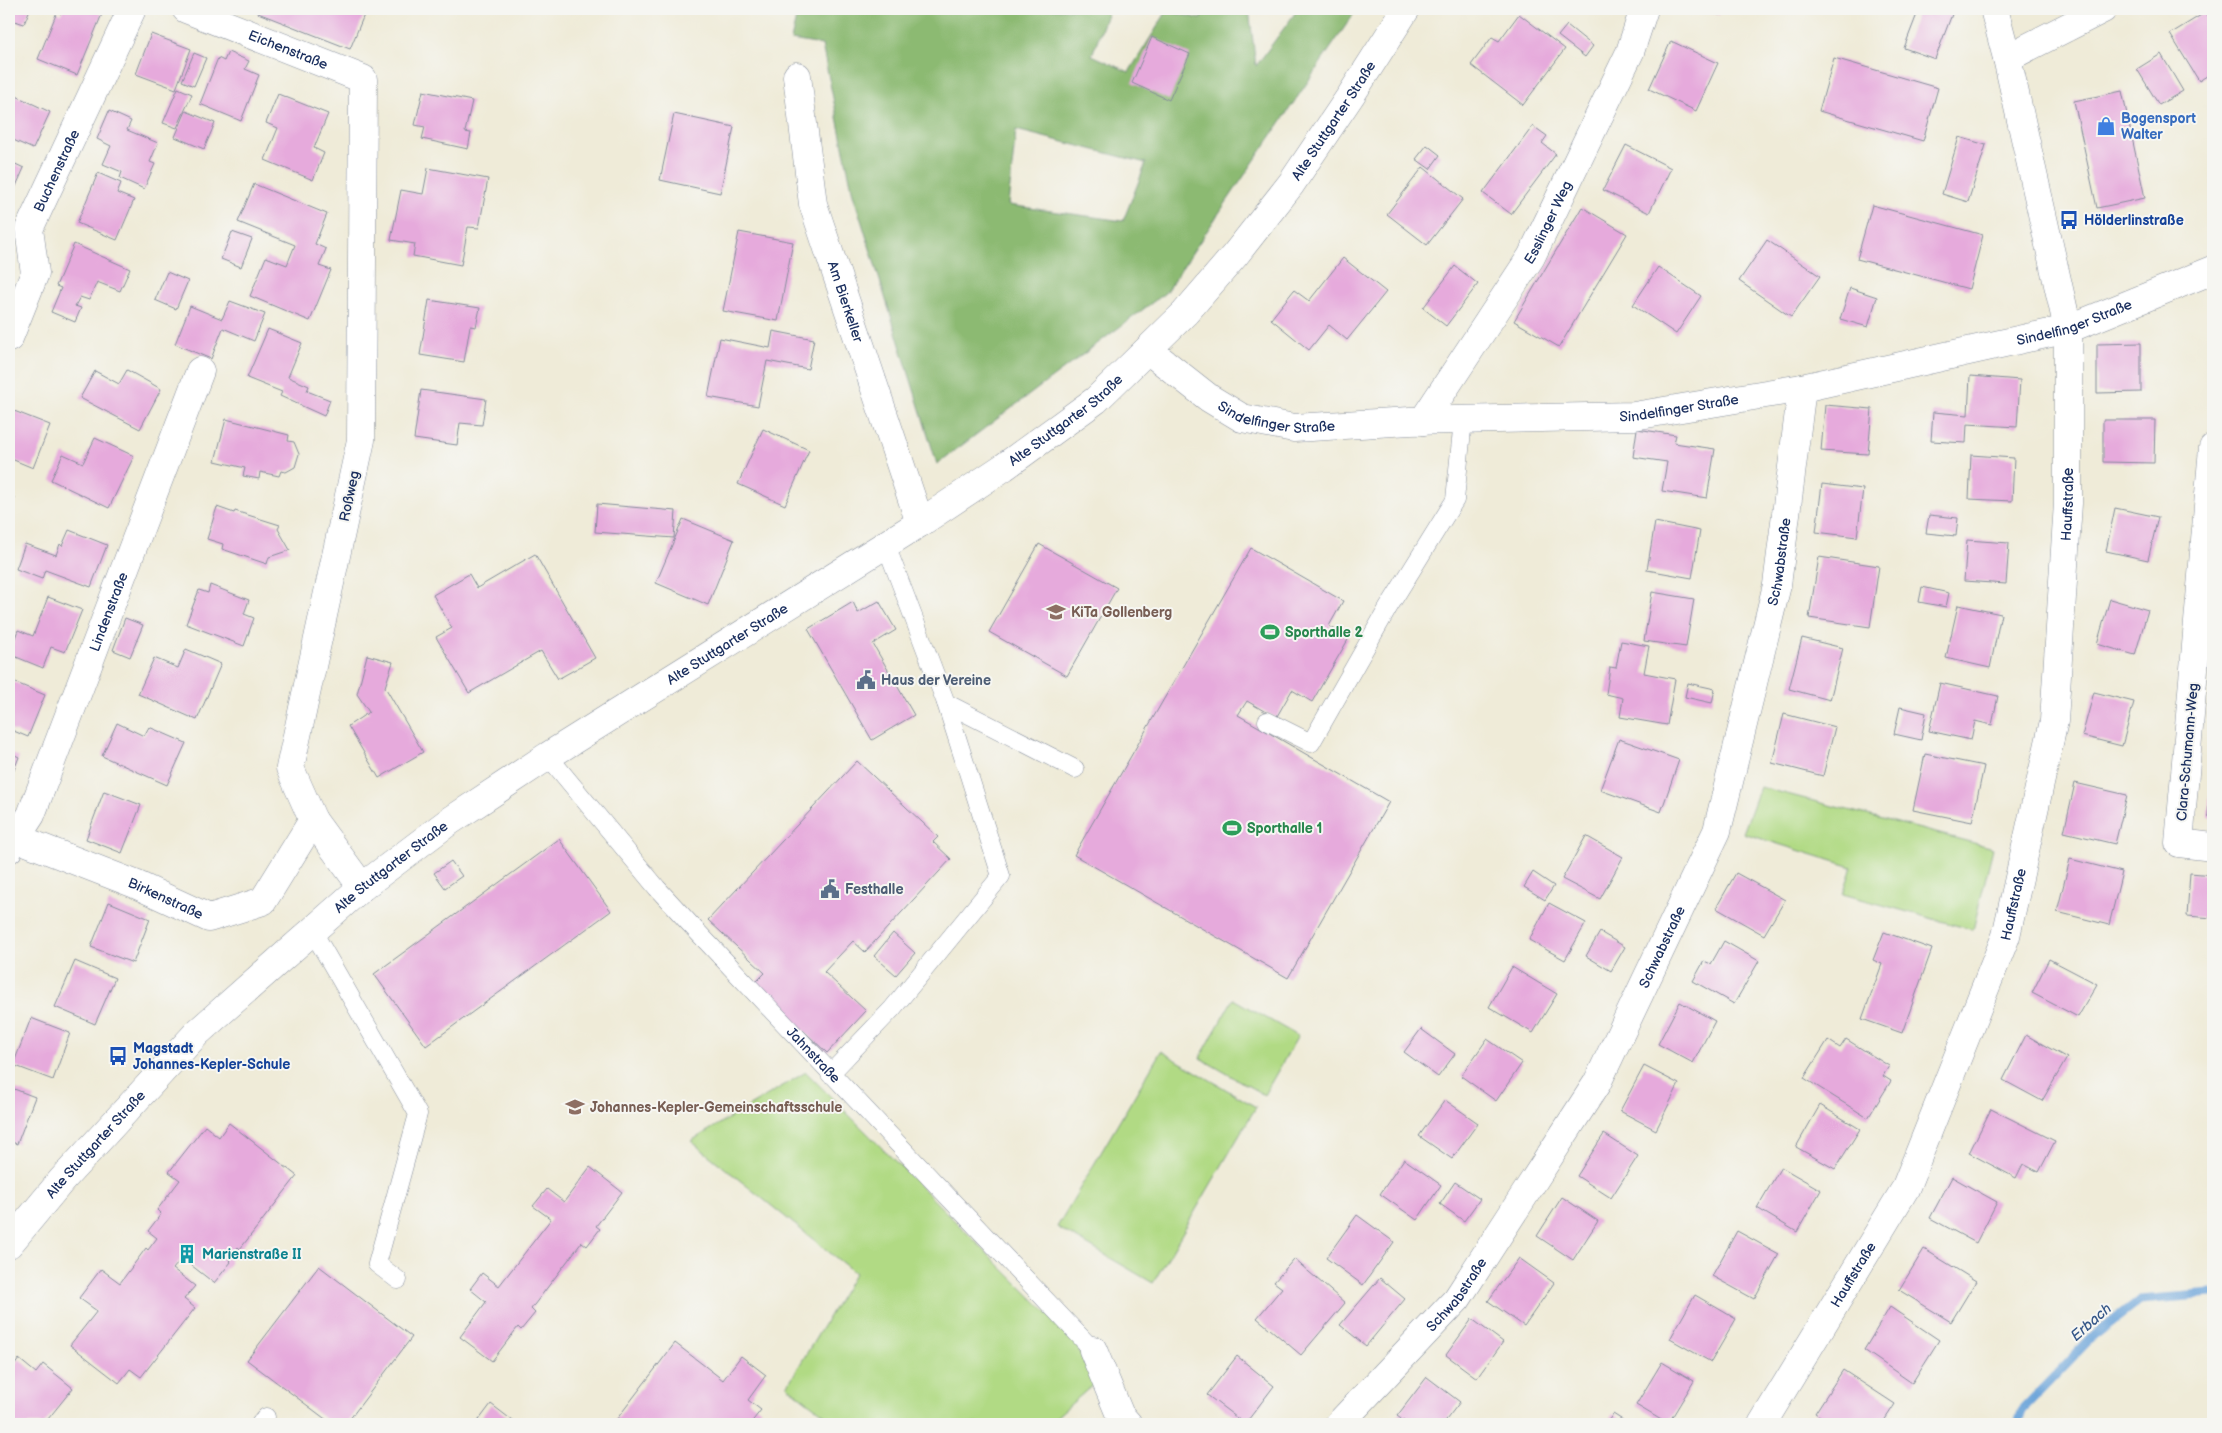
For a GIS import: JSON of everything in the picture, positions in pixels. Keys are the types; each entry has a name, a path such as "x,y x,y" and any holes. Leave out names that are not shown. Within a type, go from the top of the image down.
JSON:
{"street":[{"name":"Buchenstraße","path":"9,338 35,272 29,229 132,9"},
{"name":"Eichenstraße","path":"186,9 363,79"},
{"name":"Alte Stuttgarter Straße","path":"9,1244 62,1180 197,1033 362,887 447,823 721,646 920,523 1004,467 1096,400 1148,350 1236,255 1291,184 1406,9"},
{"name":"Esslinger Weg","path":"1423,421 1531,257 1630,52 1644,9"},
{"path":"1994,9 2007,58 2068,329"},
{"path":"2007,58 2103,9"},
{"name":"Am Bierkeller","path":"796,76 813,204 920,523"},
{"name":"Roßweg","path":"362,887 313,820 290,768 360,440 363,79"},
{"name":"Sindelfinger Straße","path":"1148,350 1209,398 1242,418 1294,428 1423,421 1634,416 1802,388 2068,329 2213,270"},
{"name":"Hauffstraße","path":"1762,1424 1905,1189 2006,936 2054,721 2068,502 2068,329"},
{"name":"Lindenstraße","path":"11,841 31,815 200,371"},
{"name":"Schwabstraße","path":"1339,1424 1458,1299 1597,1083 1717,831 1777,585 1802,388"},
{"name":"Clara-Schumann-Weg","path":"2213,448 2179,843 2213,847"},
{"name":"Birkenstraße","path":"11,841 135,884 209,918 262,901 313,820"},
{"name":"Jahnstraße","path":"1093,1350 1120,1415 1128,1424"}],"lane":[{"path":"1267,721 1311,743 1388,608 1455,500 1463,420"},
{"path":"830,1074 892,1009 1001,876 946,703 886,545"},
{"path":"946,703 1075,770"},
{"name":"Jahnstraße","path":"548,756 657,888 811,1051 830,1074 1093,1350"},
{"path":"312,930 418,1114 376,1264 398,1280"}],"green space":[{"path":"798,9 1109,9 1092,55 1129,72 1167,11 1201,19 1201,9 1249,9 1256,66 1298,9 1357,9 1165,293 937,464 853,194 822,45 791,40","holes":["1016,130 1146,163 1123,221 1008,205"]},
{"path":"1760,787 1993,848 1973,930 1843,894 1852,867 1743,833"},
{"path":"1233,999 1298,1036 1264,1095 1200,1058"},
{"path":"1161,1051 1256,1107 1153,1283 1057,1227"},
{"path":"806,1072 1074,1340 1094,1384 1048,1424 837,1424 787,1386 855,1273 691,1141"}],"building":[{"path":"9,9 30,9 24,24 9,19"},
{"path":"63,9 89,9 102,14 77,75 38,59 57,12 61,14"},
{"path":"260,9 366,10 350,49 258,13"},
{"path":"761,9 790,9 788,15"},
{"path":"1701,9 1721,9 1719,15"},
{"path":"1919,9 1954,9 1935,59 1904,48"},
{"path":"2206,12 2213,24 2213,72 2199,81 2170,34"},
{"path":"1519,14 1565,49 1523,105 1471,65 1492,37 1499,41"},
{"path":"1567,25 1593,46 1585,57 1558,36"},
{"path":"151,34 191,49 176,89 136,74"},
{"path":"1152,37 1190,54 1169,100 1132,83"},
{"path":"1671,41 1718,63 1696,111 1649,89"},
{"path":"228,52 249,61 245,69 259,75 241,121 200,104 218,58 224,61"},
{"path":"194,53 206,58 194,86 182,81"},
{"path":"2161,54 2183,91 2159,105 2137,69"},
{"path":"1834,58 1938,88 1923,141 1819,111"},
{"path":"178,88 192,94 177,128 163,123"},
{"path":"423,91 472,101 465,132 471,133 468,149 422,139 425,127 415,125"},
{"path":"2122,91 2145,198 2097,208 2074,101"},
{"path":"12,94 50,112 33,149 9,138 9,102"},
{"path":"278,94 328,114 314,148 324,153 313,180 265,160 278,128 266,123"},
{"path":"109,111 131,121 127,130 158,143 150,162 155,164 144,189 120,178 122,172 103,164 111,146 97,139"},
{"path":"186,111 215,123 204,149 175,137"},
{"path":"674,114 734,127 720,193 660,180"},
{"path":"1533,126 1547,136 1542,143 1556,154 1511,214 1483,193"},
{"path":"1959,137 1986,145 1968,202 1942,194"},
{"path":"1427,145 1440,155 1430,169 1416,159"},
{"path":"1626,145 1671,168 1649,213 1603,190"},
{"path":"9,161 24,168 9,202"},
{"path":"1423,167 1463,199 1427,245 1387,214"},
{"path":"428,168 488,179 479,228 468,227 461,265 413,256 415,244 391,240 401,190 423,194"},
{"path":"98,173 121,183 117,193 134,200 117,240 77,223"},
{"path":"254,184 327,214 315,244 326,249 319,266 331,270 310,321 250,296 266,257 287,265 295,245 238,222"},
{"path":"1872,205 1983,235 1969,289 1857,259"},
{"path":"1582,207 1627,234 1559,347 1514,321"},
{"path":"232,232 252,239 241,267 221,259"},
{"path":"739,232 793,242 778,321 723,311"},
{"path":"1767,240 1820,276 1791,317 1739,281"},
{"path":"74,244 130,269 120,291 97,282 89,300 80,297 75,306 81,308 75,322 51,312 61,288 56,286"},
{"path":"1343,258 1386,292 1347,340 1329,325 1309,350 1271,319 1294,290 1309,301"},
{"path":"1455,266 1478,284 1446,326 1423,308"},
{"path":"1658,267 1701,296 1676,334 1633,305"},
{"path":"167,272 188,281 176,309 155,300"},
{"path":"1850,288 1877,297 1868,327 1840,319"},
{"path":"429,300 480,308 476,327 470,326 464,362 420,355"},
{"path":"230,301 265,314 254,341 223,328 211,359 175,344 190,306 222,319"},
{"path":"268,329 302,343 288,377 309,386 307,391 330,400 324,416 280,396 282,392 247,378"},
{"path":"773,331 814,339 808,369 767,361 758,406 708,397 720,338 770,348"},
{"path":"2141,343 2141,392 2097,393 2097,344"},
{"path":"127,370 161,389 140,429 80,398 95,371 119,384"},
{"path":"1970,376 2020,380 2017,427 1967,424 1966,443 1931,441 1933,412 1968,415"},
{"path":"421,390 486,399 482,425 460,423 457,445 414,439"},
{"path":"1825,405 1872,409 1868,454 1821,451"},
{"path":"9,409 50,425 33,468 9,458"},
{"path":"226,419 289,435 288,441 294,442 299,454 295,467 286,472 281,471 279,476 260,472 259,479 243,476 245,468 215,461"},
{"path":"2103,420 2155,420 2154,463 2103,462"},
{"path":"763,429 809,450 785,505 738,484"},
{"path":"1637,429 1676,435 1674,443 1715,449 1707,498 1662,491 1667,462 1633,457"},
{"path":"95,438 134,456 109,508 51,480 63,454 83,463"},
{"path":"1971,455 2014,458 2012,501 1969,499"},
{"path":"1822,484 1863,489 1857,537 1816,532"},
{"path":"9,496 15,498 9,512"},
{"path":"597,504 676,511 674,538 595,532"},
{"path":"217,507 280,525 278,529 290,550 269,557 267,564 222,549 223,544 207,539"},
{"path":"2115,508 2158,517 2148,560 2106,551"},
{"path":"1929,515 1958,518 1956,536 1926,533"},
{"path":"683,519 734,540 708,605 656,583"},
{"path":"1655,522 1700,531 1692,578 1647,570"},
{"path":"69,530 107,545 91,587 45,570 42,579 16,569 25,544 56,555 60,544 62,546"},
{"path":"1967,540 2009,543 2006,584 1964,581"},
{"path":"1039,544 1117,588 1067,676 989,632"},
{"name":"Sporthalle 1","path":"1251,548 1343,601 1329,626 1349,638 1312,702 1292,690 1276,718 1247,701 1238,715 1389,802 1288,978 1074,855"},
{"path":"535,554 595,658 558,679 541,651 469,693 436,637 452,628 433,595 469,574 477,588"},
{"path":"1819,557 1879,566 1870,627 1809,618"},
{"path":"210,585 249,600 244,614 254,618 244,646 186,624 199,590 208,593"},
{"path":"1922,587 1949,593 1946,607 1919,602"},
{"path":"1652,592 1694,599 1686,647 1644,641"},
{"path":"48,597 82,610 65,652 51,647 43,668 9,654 18,630 33,636"},
{"path":"2110,599 2148,610 2135,655 2097,644"},
{"name":"Haus der Vereine","path":"879,601 896,630 873,644 914,715 872,740 808,629 853,602 858,613"},
{"path":"1958,605 2001,614 1990,668 1946,658"},
{"path":"125,618 143,625 130,657 113,650"},
{"path":"1802,638 1843,648 1830,700 1789,689"},
{"path":"1621,641 1649,646 1644,673 1675,679 1667,725 1620,717 1623,698 1606,694 1610,667 1616,668"},
{"path":"186,649 221,664 197,720 138,694 154,658 178,668"},
{"path":"367,655 393,662 385,687 423,752 379,778 348,726 369,712 357,694"},
{"path":"9,680 45,695 28,737 9,729"},
{"path":"1688,683 1715,689 1712,703 1685,697"},
{"path":"1940,683 1998,696 1992,725 1975,721 1971,740 1929,731"},
{"path":"2094,692 2134,702 2122,746 2082,736"},
{"path":"1900,707 1926,713 1921,740 1894,734"},
{"path":"1784,714 1835,727 1823,776 1772,763"},
{"path":"117,723 144,736 149,727 186,743 167,785 102,756"},
{"path":"1619,739 1679,760 1661,812 1600,790"},
{"path":"9,752 19,757 9,783"},
{"path":"1925,754 1984,766 1972,822 1913,810"},
{"name":"Festhalle","path":"857,761 938,837 933,842 951,859 865,952 853,941 824,972 866,1011 827,1053 754,984 765,973 708,920"},
{"path":"2213,772 2213,817 2208,816"},
{"path":"2075,783 2127,795 2115,844 2064,832"},
{"path":"104,791 141,805 122,853 86,839"},
{"path":"1586,836 1623,857 1600,899 1562,879"},
{"path":"559,839 611,911 426,1046 374,974"},
{"path":"2070,859 2122,872 2109,925 2057,912"},
{"path":"451,861 462,876 445,888 434,873"},
{"path":"1533,872 1554,886 1545,900 1524,887"},
{"path":"1736,873 1785,900 1764,935 1716,908"},
{"path":"2190,873 2213,875 2213,918 2187,916"},
{"path":"109,902 150,919 133,963 91,947"},
{"path":"1549,903 1586,923 1565,960 1529,940"},
{"path":"1600,932 1625,947 1611,971 1586,956"},
{"path":"1884,932 1932,949 1902,1033 1862,1019 1882,964 1873,960"},
{"path":"893,933 915,953 896,975 874,956"},
{"path":"1724,941 1759,961 1734,1004 1693,981 1704,961 1711,964"},
{"path":"2049,959 2097,984 2078,1017 2032,993"},
{"path":"75,961 115,978 95,1024 55,1007"},
{"path":"1512,967 1557,994 1533,1033 1489,1007"},
{"path":"1680,1002 1715,1021 1693,1063 1658,1044"},
{"path":"31,1018 70,1033 53,1080 13,1065"},
{"path":"1421,1029 1455,1054 1438,1077 1404,1052"},
{"path":"2026,1035 2067,1058 2042,1101 2003,1080"},
{"path":"1487,1039 1522,1063 1496,1101 1461,1076"},
{"path":"1846,1039 1889,1066 1883,1076 1891,1081 1868,1118 1804,1078 1828,1040 1840,1048"},
{"path":"1644,1066 1679,1084 1656,1130 1620,1111"},
{"path":"9,1087 35,1097 17,1144 9,1141"},
{"path":"1445,1100 1478,1123 1452,1159 1419,1136"},
{"path":"1820,1105 1860,1129 1835,1169 1796,1147"},
{"path":"1991,1109 2055,1141 2039,1172 2023,1164 2016,1178 1969,1153"},
{"name":"Marienstraße II","path":"229,1123 297,1176 240,1249 238,1247 229,1260 231,1262 214,1283 182,1258 173,1269 195,1286 184,1299 195,1308 141,1377 130,1369 119,1383 70,1345 97,1311 79,1298 101,1269 120,1283 146,1248 148,1250 157,1238 148,1231 161,1214 157,1210 180,1180 169,1172 205,1126 219,1137"},
{"path":"1604,1134 1638,1156 1611,1198 1577,1176"},
{"path":"1404,1159 1441,1185 1417,1220 1380,1194"},
{"path":"590,1167 622,1192 596,1226 600,1229 587,1246 582,1242 531,1309 535,1313 521,1330 518,1327 492,1361 460,1337 486,1302 470,1289 482,1273 499,1286 551,1219 533,1206 547,1189 564,1202"},
{"path":"1781,1167 1821,1190 1797,1232 1757,1208"},
{"path":"1952,1177 1997,1202 1976,1243 1930,1218"},
{"path":"1455,1182 1480,1199 1464,1221 1440,1204"},
{"path":"1562,1197 1598,1221 1573,1260 1537,1236"},
{"path":"1357,1215 1394,1242 1363,1285 1326,1258"},
{"path":"1737,1231 1779,1254 1754,1299 1712,1276"},
{"path":"1924,1249 1976,1281 1951,1322 1899,1290"},
{"path":"1519,1258 1554,1283 1524,1326 1488,1301"},
{"path":"1294,1259 1345,1303 1301,1355 1257,1318 1282,1288 1274,1282"},
{"path":"319,1266 412,1337 346,1424 332,1424 247,1360"},
{"path":"1380,1278 1405,1299 1366,1346 1340,1325"},
{"path":"1695,1295 1736,1319 1711,1362 1670,1339"},
{"path":"1890,1307 1939,1340 1912,1383 1864,1350"},
{"path":"1472,1319 1503,1342 1477,1378 1446,1355"},
{"path":"675,1343 723,1380 741,1356 766,1375 748,1400 761,1410 750,1424 613,1424"},
{"path":"1237,1356 1274,1386 1245,1424 1207,1395"},
{"path":"19,1359 36,1373 43,1364 73,1388 44,1424 9,1424 9,1373"},
{"path":"1662,1362 1694,1381 1668,1424 1636,1405"},
{"path":"1843,1370 1895,1404 1882,1424 1832,1424 1815,1413"},
{"path":"1427,1377 1460,1402 1443,1424 1408,1424 1397,1416"},
{"path":"491,1404 517,1424 476,1424"},
{"path":"1613,1414 1629,1424 1606,1424"}],"waterway":[{"name":"Erbach","path":"2018,1424 2022,1410 2090,1339 2140,1300 2213,1294"}],"place":[{"name":"Bogensport Walter","path":"2106,126"},
{"name":"Hölderlinstraße","path":"2069,220"},
{"name":"KiTa Gollenberg","path":"1056,612"},
{"name":"Sporthalle 2","path":"1270,632"},
{"name":"Haus der Vereine","path":"866,680"},
{"name":"Sporthalle 1","path":"1232,828"},
{"name":"Festhalle","path":"830,889"},
{"name":"Magstadt Johannes-Kepler-Schule","path":"118,1056"},
{"name":"Johannes-Kepler-Gemeinschaftsschule","path":"575,1107"},
{"name":"Marienstraße II","path":"187,1254"}]}
